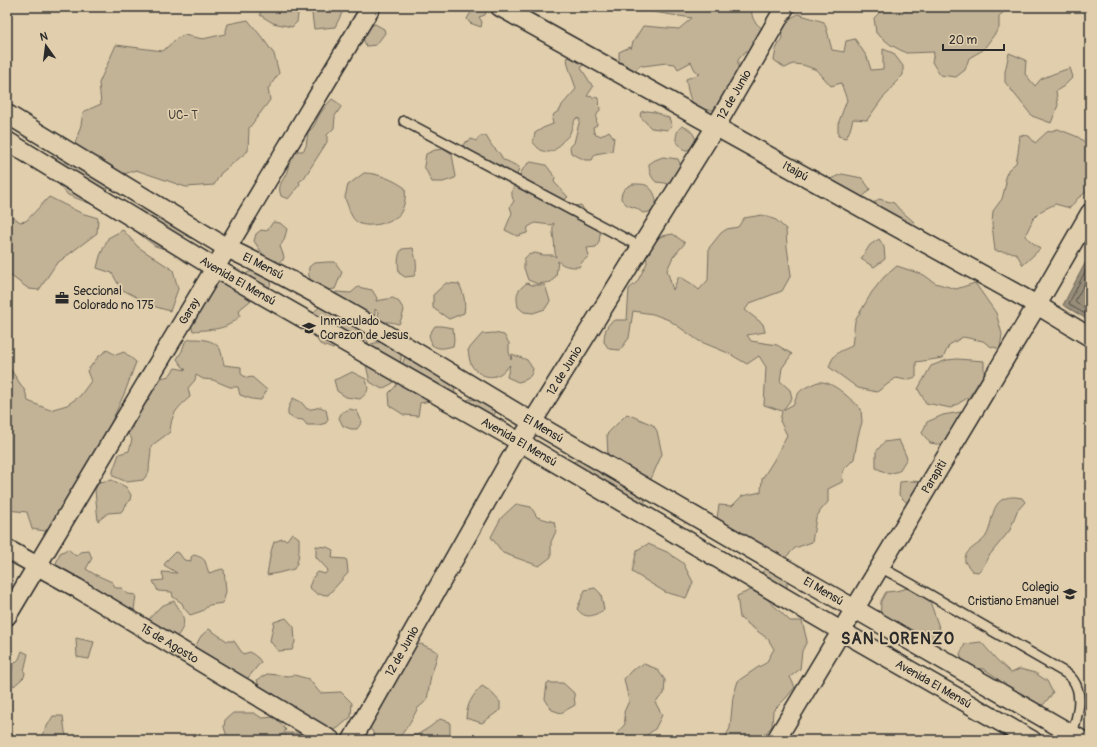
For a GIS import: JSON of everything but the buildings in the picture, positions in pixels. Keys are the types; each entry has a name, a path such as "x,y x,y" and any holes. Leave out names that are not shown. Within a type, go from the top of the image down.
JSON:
{"street":[{"name":"Garay","path":"7,616 371,7"},
{"name":"Itaipú","path":"500,7 1037,305 1090,337"},
{"name":"12 de Junio","path":"352,740 520,442 716,126 785,7"},
{"name":"El Mensú","path":"7,114 227,248 318,295 854,610 1077,737"},
{"name":"Avenida El Mensú","path":"7,141 215,268 520,442 841,631 1032,740"},
{"name":"Parapiti","path":"776,740 1090,214"},
{"name":"15 de Agosto","path":"7,549 76,588 331,740"}],"lane":[{"path":"404,121 641,247"},
{"path":"880,567 1064,672 1073,679 1079,699 1077,737"}],"green space":[{"path":"261,7 301,7 297,22 292,27 273,23 260,15"},
{"path":"311,7 345,7 335,27 314,29"},
{"path":"469,7 487,7 485,15 479,17 482,22 481,27 470,23 467,19 471,12"},
{"path":"624,7 751,7 754,21 765,30 754,46 745,52 738,60 738,76 723,99 713,110 706,110 696,106 692,102 688,92 686,79 700,74 695,70 691,62 678,69 675,64 666,63 643,66 640,65 633,72 619,66 619,52 630,47 631,49 633,42 643,26 679,29 692,18 638,9 625,9"},
{"path":"885,7 1010,7 999,16 999,28 983,50 969,58 965,70 956,77 940,75 932,62 934,52 906,53 891,45 876,33 874,18"},
{"path":"798,14 824,22 832,50 844,52 846,41 855,39 867,57 871,70 883,69 883,49 893,53 903,66 903,75 882,99 867,120 853,119 846,138 838,136 838,124 847,100 841,83 831,86 817,70 803,65 793,64 785,68 774,60 776,49 782,38 779,25"},
{"name":"UC- T","path":"248,20 274,54 279,73 268,89 270,100 249,128 248,151 221,173 214,185 186,187 136,170 104,181 109,186 107,191 94,205 68,195 48,172 51,157 68,150 72,153 81,125 83,112 101,104 99,83 116,45 163,51 176,39 184,35 203,39 225,34 228,24"},
{"path":"375,24 384,29 385,33 376,45 366,46 363,38 366,28"},
{"path":"1009,53 1026,60 1025,74 1035,86 1041,79 1070,68 1073,77 1064,86 1056,91 1058,105 1051,123 1032,116 1005,82 1005,72"},
{"path":"576,55 584,63 581,68 593,87 587,96 599,98 600,110 596,120 597,125 593,127 594,133 601,136 609,131 614,138 612,151 595,154 592,160 585,160 571,153 570,147 574,143 580,119 576,118 569,135 559,146 550,152 541,150 533,142 535,133 553,124 552,119 554,114 560,110 562,105 576,89 569,70 567,58"},
{"path":"332,99 341,107 335,116 334,128 327,135 327,142 304,178 299,182 300,184 288,199 281,196 280,184 287,172 288,161 296,151 303,151 306,146 308,132 313,128 320,114"},
{"path":"641,112 655,112 669,118 672,126 668,130 651,128 640,116"},
{"path":"682,126 691,131 696,140 693,146 688,150 684,150 676,141 677,133"},
{"path":"1058,129 1078,137 1090,146 1090,189 1077,199 1070,208 1055,204 1041,211 1033,219 1025,236 1040,249 1023,265 1016,253 995,251 992,224 993,211 1002,199 1006,183 1005,177 1009,169 1016,163 1020,135 1029,136 1035,143 1047,132"},
{"path":"480,136 486,136 503,160 519,167 517,176 506,172 501,165 492,165 474,160 470,150 463,147 464,143 472,139 476,141"},
{"path":"445,149 452,154 456,177 443,182 432,182 424,166 426,154 435,150"},
{"path":"663,157 678,159 682,168 672,186 665,183 656,182 650,172 649,164"},
{"path":"531,162 546,165 555,177 554,182 568,197 566,198 564,208 581,205 585,212 594,217 601,227 599,242 596,247 587,248 589,256 579,267 565,266 558,261 556,276 551,282 538,284 528,280 524,268 524,259 528,255 535,253 553,255 556,257 553,231 554,223 551,225 535,223 528,227 527,233 517,236 505,230 512,213 510,207 514,201 512,196 513,189 522,170"},
{"path":"364,173 375,174 386,178 405,188 404,203 401,212 392,220 380,224 363,225 356,221 350,212 345,198 348,185"},
{"path":"842,174 862,178 870,189 862,198 850,207 828,180"},
{"path":"633,184 646,185 652,190 656,200 656,211 643,213 636,208 627,205 621,199 624,189"},
{"path":"49,197 81,213 98,218 97,233 56,264 39,290 29,289 7,273 7,214 8,213 20,222 26,221"},
{"path":"879,199 894,203 914,222 913,230 872,204"},
{"path":"146,205 172,212 186,234 165,249 155,246 133,229 137,213"},
{"path":"762,215 776,220 786,229 791,275 782,291 750,303 745,310 763,324 765,332 747,335 751,341 777,345 792,354 782,368 780,381 790,390 792,398 783,410 794,404 797,395 803,389 818,382 824,382 836,387 861,409 862,422 854,459 843,470 842,482 828,489 828,502 816,518 812,542 795,548 779,564 716,525 719,505 732,506 742,496 761,492 762,479 787,435 780,421 782,411 764,405 766,367 759,356 747,364 728,353 699,341 669,320 653,314 633,311 629,338 620,350 609,349 604,342 605,332 610,323 616,320 627,320 629,289 637,282 647,263 646,253 652,242 662,236 673,234 685,243 673,257 667,270 673,290 679,276 699,290 708,280 709,248 721,233 727,229 738,227 744,218"},
{"path":"273,222 280,223 287,229 284,240 280,246 284,257 283,260 275,264 268,262 254,241 256,234 261,230 267,231"},
{"path":"123,230 138,247 173,270 178,289 170,311 156,307 121,289 112,273 97,268 100,256 108,238"},
{"path":"879,239 884,247 885,259 874,267 861,259 870,245"},
{"path":"413,248 416,262 415,273 414,276 405,277 399,273 399,254 402,249"},
{"path":"335,262 342,272 335,289 321,291 315,286 310,278 309,267 314,263"},
{"path":"897,266 924,275 935,283 956,289 975,283 996,313 1002,334 1000,349 990,346 983,341 963,337 949,345 943,358 916,362 916,377 906,380 896,378 877,392 858,388 829,367 835,355 852,346 855,321 872,292 884,277"},
{"path":"260,267 272,278 269,289 256,296 239,310 240,315 225,327 193,331 190,321 209,281 234,273 245,274"},
{"path":"446,283 459,284 465,302 464,313 449,319 433,308 433,295"},
{"path":"527,283 532,285 545,285 550,301 545,309 533,313 524,312 518,307 518,293"},
{"path":"358,287 372,290 377,298 376,301 393,298 399,302 404,310 399,324 379,322 378,312 375,309 375,315 363,321 369,346 371,344 383,341 401,353 401,360 393,383 382,389 370,382 365,361 339,343 333,349 320,344 313,333 311,315 323,303 334,300 336,292 351,293"},
{"path":"435,326 453,328 453,346 440,348 432,345 429,335"},
{"path":"494,333 504,335 509,343 511,360 512,354 527,360 533,369 528,378 518,382 507,377 510,365 500,374 492,377 484,376 472,366 468,350 482,334"},
{"path":"190,339 211,341 220,349 224,365 241,367 241,374 247,378 252,377 267,390 261,400 252,399 240,395 238,387 230,387 213,380 203,379 196,375 195,380 188,388 190,397 173,416 170,432 151,446 149,472 143,480 127,482 113,476 113,471 119,454 129,451 132,439 128,434 133,428 128,421 139,406 147,402 153,380 169,376 175,368 186,370 177,359 185,342"},
{"path":"107,350 116,355 124,352 136,362 125,392 99,449 87,463 51,532 32,529 27,512 7,510 7,364 25,391 28,401 50,410 67,405 80,396 91,381 87,371 98,357"},
{"path":"405,357 416,359 453,381 455,393 445,411 430,401 420,403 418,416 404,415 390,406 389,393 396,386"},
{"path":"957,359 984,361 984,374 969,397 951,408 926,403 918,389 931,366 947,360"},
{"path":"352,372 366,379 368,390 360,399 346,397 337,391 334,380"},
{"path":"293,398 301,402 307,409 321,407 326,410 328,419 326,423 319,425 307,425 303,420 294,419 288,415 288,409"},
{"path":"470,399 480,400 497,408 493,418 462,402"},
{"path":"350,409 357,411 362,422 357,429 351,429 343,426 339,418 342,412"},
{"path":"961,412 958,429 943,445 930,443 922,433 927,422 943,415"},
{"path":"627,414 653,425 657,431 662,454 650,481 608,459 607,434"},
{"path":"899,440 907,458 899,471 889,474 876,468 876,452 884,442"},
{"path":"589,458 644,490 645,504 633,511 569,480 572,462"},
{"path":"112,480 126,487 131,495 130,500 121,512 108,513 98,521 95,490 99,482"},
{"path":"900,482 923,482 909,505 899,495"},
{"path":"1006,498 1022,498 1025,502 1017,511 1010,530 988,557 983,567 978,572 972,571 965,562 967,554 986,536 994,509 997,504"},
{"path":"516,504 531,507 537,517 554,522 556,531 551,542 551,557 539,566 503,553 491,537 501,518"},
{"path":"292,533 299,538 298,558 294,569 267,575 274,542 282,539 287,540"},
{"path":"648,544 667,552 683,563 693,582 686,598 665,592 632,572 637,550"},
{"path":"316,546 327,547 333,550 332,558 346,559 347,562 348,573 328,595 317,594 309,587 313,577 318,572 325,574 328,570 316,557"},
{"path":"68,549 76,556 80,552 89,551 92,558 86,569 112,582 116,588 122,588 128,594 136,595 134,610 123,609 55,566 60,553"},
{"path":"175,552 179,553 184,560 191,561 191,557 194,555 204,559 209,573 222,569 224,570 226,591 223,603 209,605 202,611 190,615 182,603 173,597 172,592 158,591 153,581 164,580 162,572 177,573 164,565"},
{"path":"767,568 787,577 787,588 779,596 757,582 762,572"},
{"path":"912,587 928,596 940,630 928,642 898,622 880,623 881,601 886,592"},
{"path":"595,588 601,594 604,610 590,616 583,615 577,609 585,590"},
{"path":"751,590 766,598 790,621 802,621 807,641 802,651 800,669 790,677 795,687 773,711 772,726 760,740 724,740 730,728 733,697 738,681 766,663 774,649 768,639 740,618 737,596"},
{"path":"174,601 184,620 182,628 175,639 146,622 161,606"},
{"path":"286,618 294,627 295,642 292,650 278,651 270,641 274,622"},
{"path":"209,629 227,641 234,641 243,654 250,652 258,658 261,662 247,679 233,677 194,649 201,636"},
{"path":"76,638 94,642 89,659 77,657"},
{"path":"981,642 1011,673 1020,669 1035,673 1047,681 1053,693 1043,705 1030,703 1016,696 996,677 984,669 965,668 960,654 965,644"},
{"path":"421,644 438,652 431,675 427,700 418,708 409,724 396,740 377,739 364,718 408,648"},
{"path":"22,651 28,654 24,671 25,673 24,677 14,686 10,680 13,665 19,659"},
{"path":"644,664 657,669 665,680 664,694 655,702 662,715 655,729 643,738 644,740 615,740 619,731 625,724 624,712 629,701 624,679 632,670"},
{"path":"267,674 288,676 294,675 309,679 320,693 341,692 352,703 351,717 338,728 325,735 290,708 288,704 263,699 257,680"},
{"path":"547,683 563,683 574,693 575,705 561,713 552,710 545,699"},
{"path":"482,686 490,691 500,702 500,710 482,723 466,718 471,700"},
{"path":"233,713 254,713 262,718 275,717 286,730 278,740 258,740 254,738 248,740 228,740 224,727 225,720"},
{"path":"53,716 63,716 65,732 68,740 39,740"},
{"path":"440,719 450,722 450,734 448,740 399,740 407,736 417,735"},
{"path":"285,733 300,733 301,740 285,740"}],"water":[{"path":"1090,254 1090,321 1063,305"}],"place":[{"name":"Seccional Colorado nº 175","path":"62,298"},
{"name":"Inmaculado Corazon de Jesus","path":"309,328"},
{"name":"Colegio Cristiano Emanuel","path":"1070,594"}],"district":[{"name":"SAN LORENZO","path":"898,639"}]}
